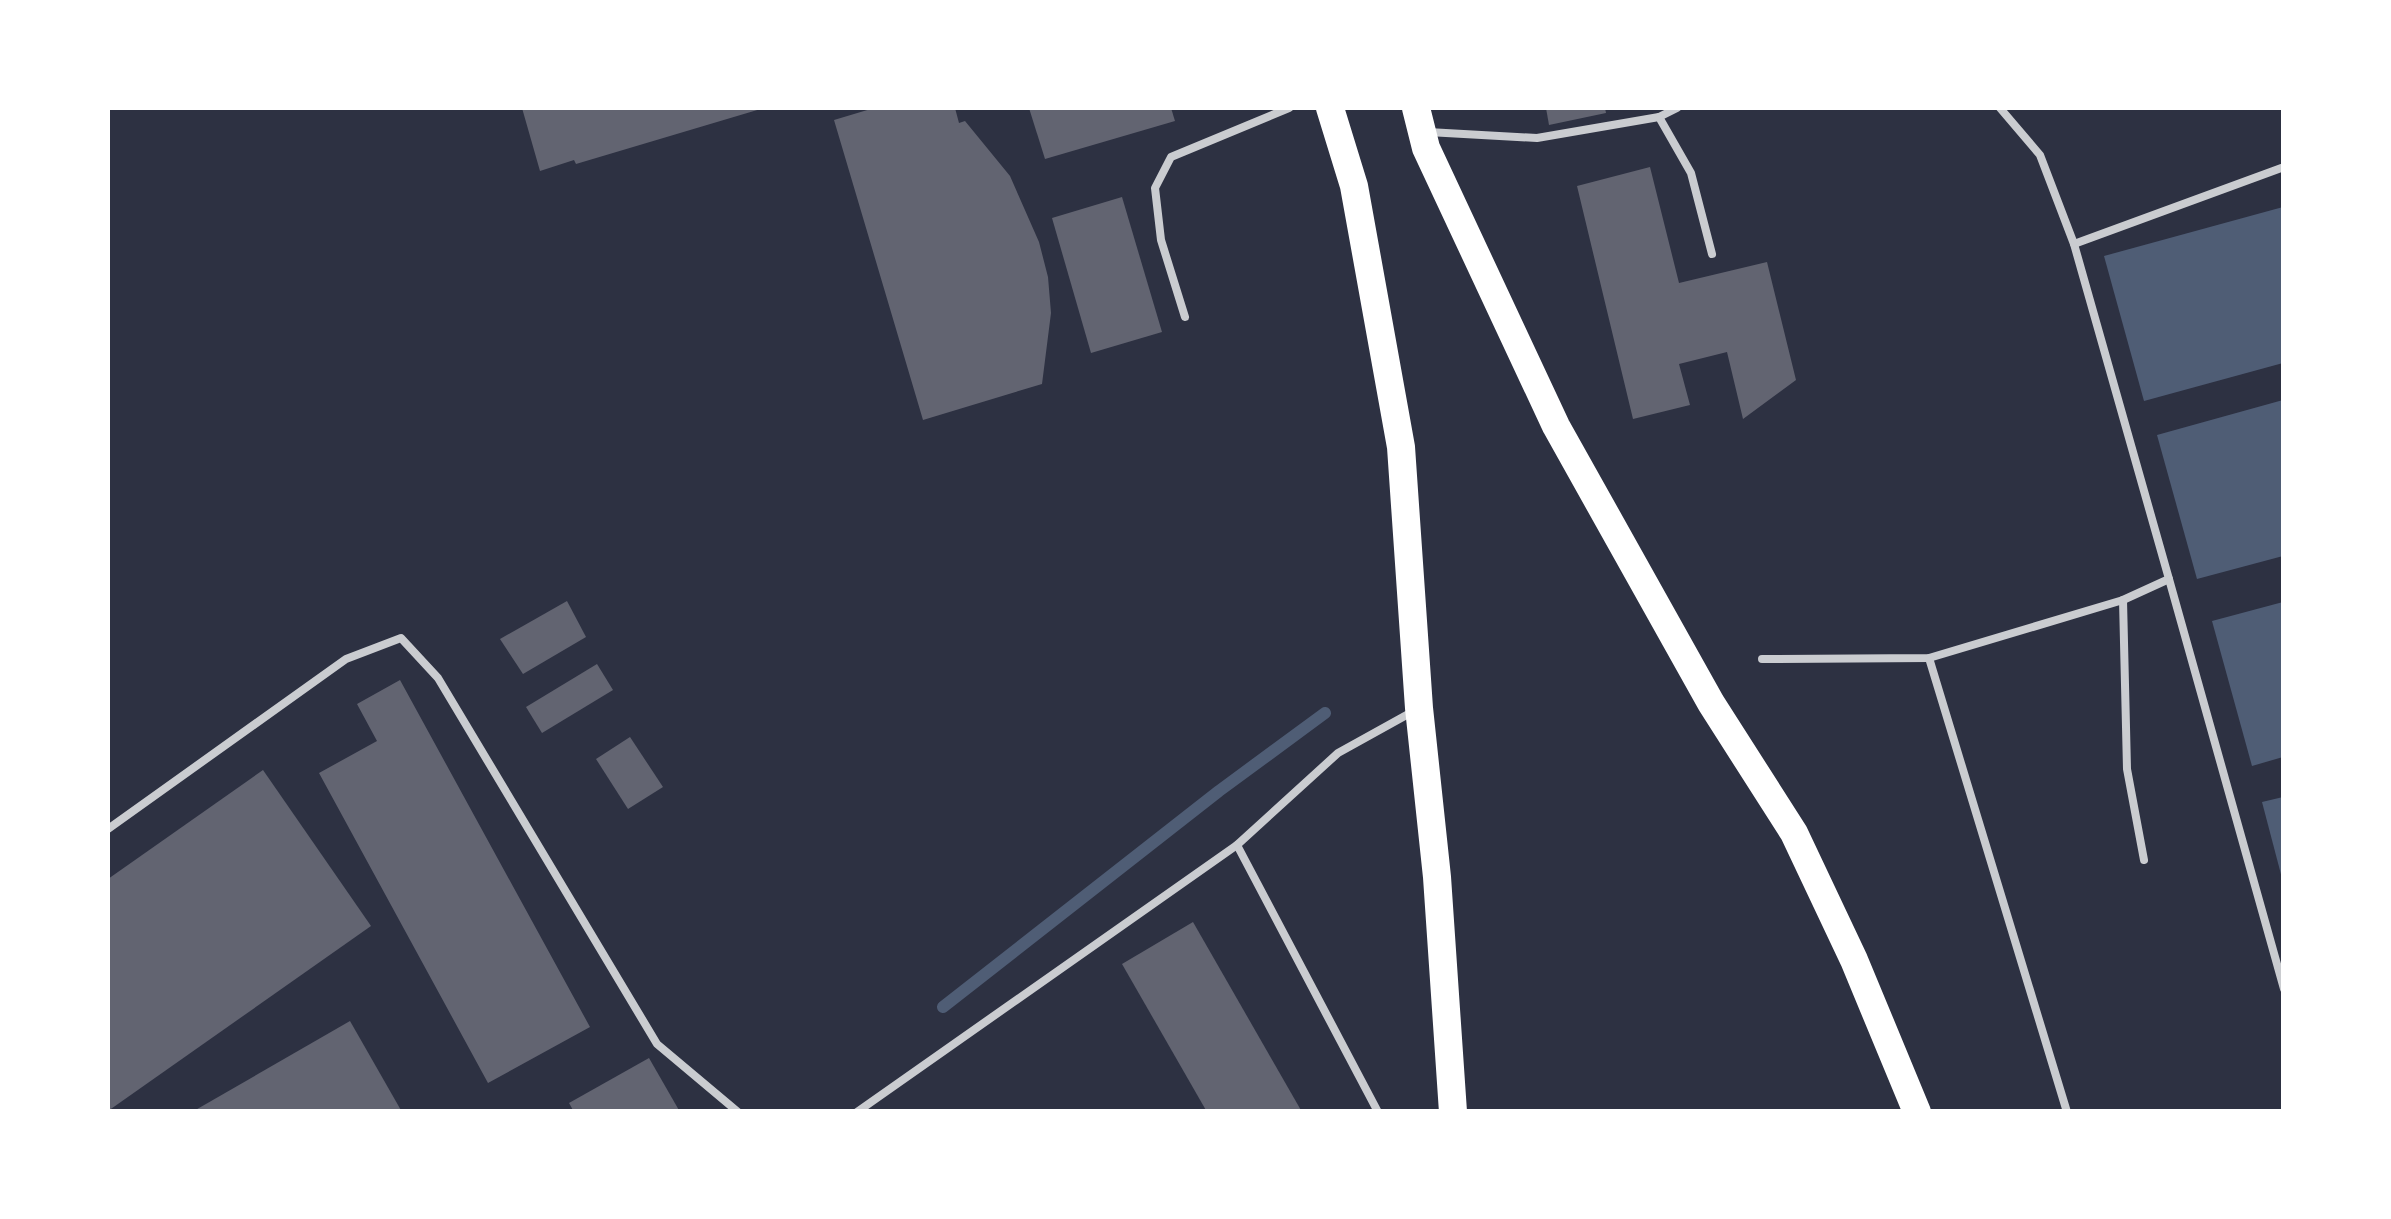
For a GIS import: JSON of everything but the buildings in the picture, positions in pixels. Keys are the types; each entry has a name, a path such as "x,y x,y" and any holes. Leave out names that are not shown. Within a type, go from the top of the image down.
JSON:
{"highway":[{"path":"1330,108 1354,186 1401,447 1453,1112"},
{"path":"1422,129 1556,426 1711,703 1794,833 1854,960 1917,1112"}],"lane":[{"path":"1186,317 1161,240 1155,188 1171,157 1290,108"},
{"path":"1422,129 1537,138 1659,117 1677,108"},
{"path":"2000,108 2040,154 2074,244 2284,989"},
{"path":"1659,117 1691,173 1712,254"},
{"path":"2074,244 2284,168"},
{"path":"1762,658 1929,658 2124,600 2170,579"},
{"path":"2124,600 2127,769 2144,860"},
{"path":"108,829 346,659 401,638 438,678 657,1044 738,1112"},
{"path":"1929,658 2067,1112"},
{"path":"857,1112 1237,845 1338,753 1419,708"},
{"path":"1237,845 1378,1112"}],"water":[{"path":"2283,207 2283,363 2144,401 2104,256"},
{"path":"2283,400 2283,556 2197,579 2157,435"},
{"path":"2283,602 2283,757 2252,766 2212,621"},
{"path":"2284,797 2283,882 2262,802"}],"waterway":[{"path":"943,1007 1325,713"}]}
